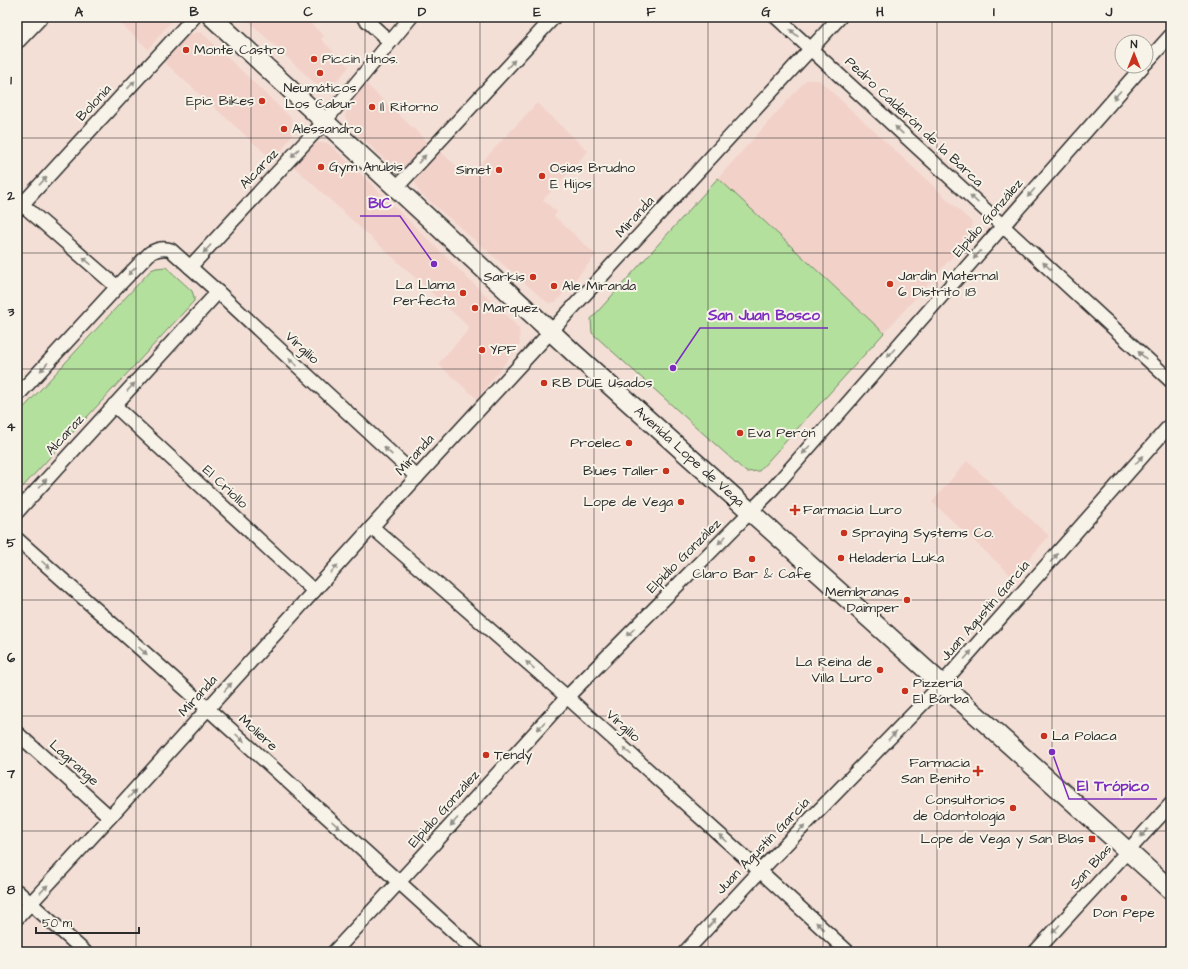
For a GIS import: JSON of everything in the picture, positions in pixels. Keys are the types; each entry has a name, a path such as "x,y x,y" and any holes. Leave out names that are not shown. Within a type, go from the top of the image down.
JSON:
{"main road":[{"path":"17,39 38,17"},
{"name":"Avenida Lope de Vega","path":"212,17 551,332 1171,890"}],"street":[{"name":"Bolonia","path":"19,205 194,17"},
{"path":"363,17 389,42"},
{"name":"Alcaraz","path":"190,267 324,121 411,17"},
{"path":"396,188 554,17"},
{"name":"Pedro Calderón de la Barca","path":"776,17 1171,381"},
{"name":"Miranda","path":"17,918 417,477 840,17"},
{"path":"1154,54 1171,35"},
{"name":"Elpidio González","path":"334,952 567,697 769,492 1136,74"},
{"path":"17,396 116,286 19,205"},
{"name":"Virgilio","path":"116,286 150,253 162,248 171,250 417,477"},
{"name":"Alcaraz","path":"17,512 218,292"},
{"name":"El Criollo","path":"114,405 314,591"},
{"name":"Juan Agustín García","path":"685,952 760,871 942,684 1171,424"},
{"name":"Virgilio","path":"372,527 567,697 848,952"},
{"name":"Moliere","path":"17,539 208,709 476,952"},
{"name":"Lagrange","path":"17,733 110,817"},
{"name":"San Blas","path":"1035,952 1171,804"},
{"path":"17,891 85,952"}],"shaded area":[{"path":"114,17 175,17 148,49"},
{"path":"244,17 304,17 324,36 321,39 349,67 332,86 319,87"},
{"path":"201,32 292,119 292,134 275,162 164,62 190,34"},
{"path":"806,80 819,80 972,222 972,235 884,333 718,178"},
{"path":"366,84 429,143 410,163 405,166 396,167 389,164 348,124 345,117 346,109 349,103"},
{"path":"537,103 588,151 543,200 557,212 554,216 596,255 556,302 548,303 421,194 415,182 418,173 439,150 468,177"},
{"path":"318,143 327,143 333,147 519,328 520,344 477,399 438,364 470,328 293,166 311,147"},
{"path":"967,461 1049,536 1013,577 932,502"}],"green space":[{"path":"718,178 884,333 759,471 746,472 592,333 591,319"},
{"path":"166,267 192,291 194,301 17,493 17,415 151,270"}],"place":[{"name":"Monte Castro","path":"186,50"},
{"name":"Piccin Hnos.","path":"314,59"},
{"name":"Neumáticos Los Cabur","path":"320,73"},
{"name":"Epic Bikes","path":"262,101"},
{"name":"Il Ritorno","path":"372,107"},
{"name":"Alessandro","path":"284,129"},
{"name":"Gym Anubis","path":"321,167"},
{"name":"Simet","path":"499,170"},
{"name":"Osias Brudno E Hijos","path":"542,176"},
{"name":"BIC","path":"434,264"},
{"name":"Sarkis","path":"533,277"},
{"name":"Jardín Maternal 6 Distrito 18","path":"890,284"},
{"name":"Ale Miranda","path":"554,286"},
{"name":"La Llama Perfecta","path":"463,293"},
{"name":"Marquez","path":"475,308"},
{"name":"YPF","path":"482,350"},
{"name":"San Juan Bosco","path":"673,368"},
{"name":"RB DUE Usados","path":"544,383"},
{"name":"Eva Perón","path":"740,433"},
{"name":"Proelec","path":"629,443"},
{"name":"Blues Taller","path":"666,471"},
{"name":"Lope de Vega","path":"681,502"},
{"name":"Farmacia Luro","path":"795,510"},
{"name":"Spraying Systems Co.","path":"844,533"},
{"name":"Heladería Luka","path":"841,558"},
{"name":"Claro Bar & Cafe","path":"752,559"},
{"name":"Membranas Daimper","path":"907,600"},
{"name":"La Reina de Villa Luro","path":"880,670"},
{"name":"Pizzería El Barba","path":"905,691"},
{"name":"La Polaca","path":"1044,736"},
{"name":"El Trópico","path":"1052,752"},
{"name":"Tendy","path":"486,755"},
{"name":"Farmacia San Benito","path":"978,771"},
{"name":"Consultorios de Odontología","path":"1013,808"},
{"name":"Lope de Vega y San Blas","path":"1092,839"},
{"name":"Don Pepe","path":"1124,898"}]}
